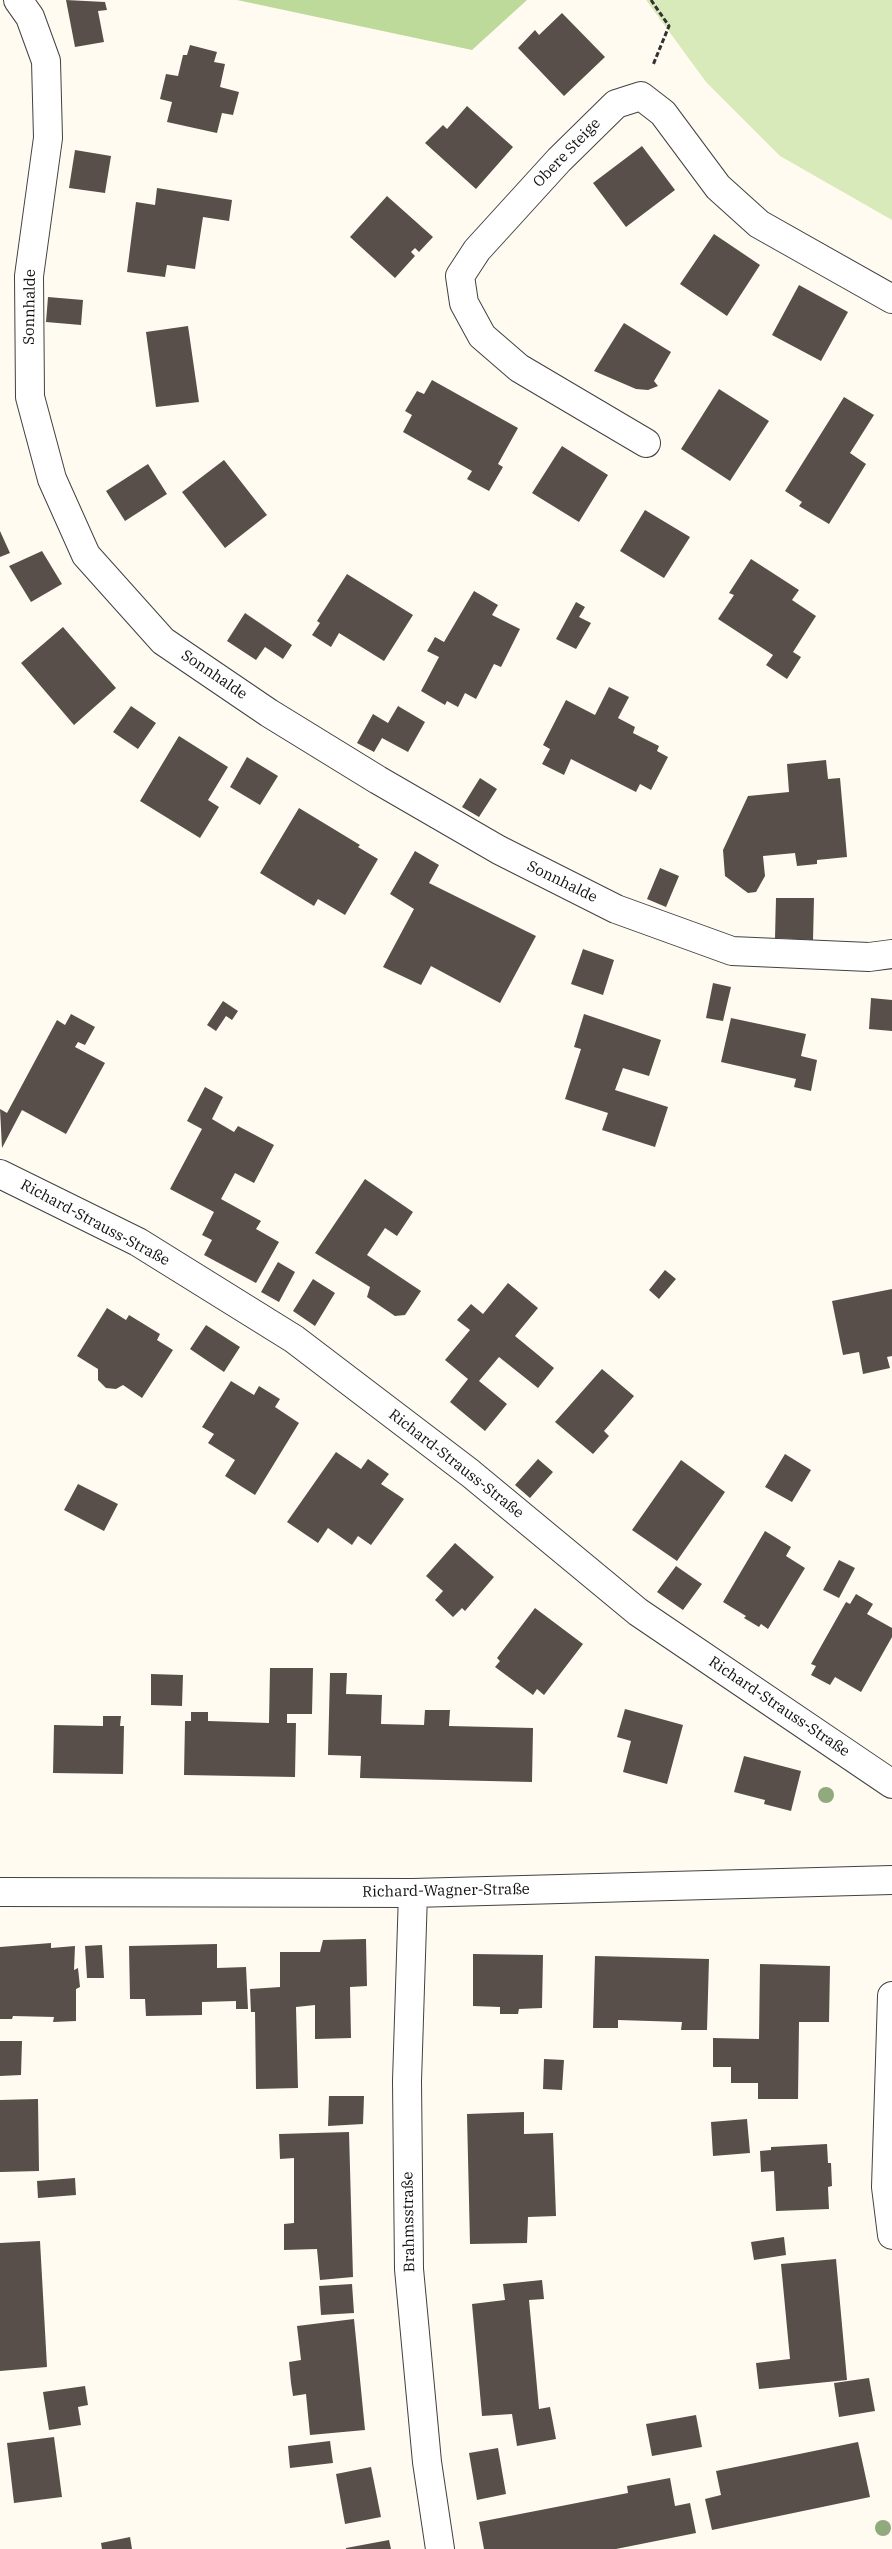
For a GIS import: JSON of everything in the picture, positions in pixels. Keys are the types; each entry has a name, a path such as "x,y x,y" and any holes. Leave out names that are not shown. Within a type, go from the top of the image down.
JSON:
{"street":[{"name":"Sonnhalde","path":"18,0 30,17 46,61 48,138 29,276 30,398 52,478 86,555 163,641 269,713 378,780 499,850 616,909 732,951 869,957 892,954"},
{"path":"641,96 663,113 718,187 759,224 892,299"},
{"name":"Obere Steige","path":"641,96 616,104 559,160 476,250 460,276 464,303 482,336 519,368 646,443"},
{"name":"Richard-Strauss-Straße","path":"0,1174 138,1242 294,1339 470,1473 638,1612 892,1784"},
{"name":"Richard-Wagner-Straße","path":"0,1892 413,1893 892,1880"},
{"name":"Brahmsstraße","path":"413,1893 407,2081 409,2269 427,2462 440,2549"},
{"path":"892,1996 886,2187 892,2235"}],"path":[{"path":"641,96 669,26 651,0"}],"green space":[{"path":"237,0 527,0 472,50"},
{"path":"646,0 892,0 892,220 780,156 706,82"}],"building":[{"path":"66,0 105,2 107,10 98,11 104,42 75,47"},
{"path":"562,13 605,57 564,96 518,48 535,30 539,35"},
{"path":"190,45 217,52 214,62 225,64 220,87 239,92 233,115 222,113 217,133 167,122 172,102 160,99 166,74 178,76 183,55 187,55"},
{"path":"467,106 513,147 476,189 425,143 443,125 447,129"},
{"path":"642,146 675,190 626,227 593,183"},
{"path":"75,150 111,156 105,193 69,188"},
{"path":"157,188 232,200 229,221 203,217 195,269 167,265 165,277 127,272 136,202 155,205"},
{"path":"387,196 433,237 419,252 415,248 411,252 415,256 395,278 350,237"},
{"path":"714,234 760,265 727,316 680,284"},
{"path":"799,285 848,312 821,361 772,335"},
{"path":"48,297 83,300 81,325 46,322"},
{"path":"624,323 671,352 654,381 658,386 648,390 636,389 594,371"},
{"path":"188,326 199,402 156,407 146,332"},
{"path":"432,380 518,428 498,464 503,467 489,491 467,479 472,471 403,432 412,415 405,411 417,391 424,394"},
{"path":"719,389 769,421 730,481 681,449"},
{"path":"844,397 874,415 850,453 866,464 829,524 799,506 802,502 785,491"},
{"path":"562,446 608,475 579,522 532,493"},
{"path":"224,460 267,515 225,548 182,492"},
{"path":"148,464 167,494 125,521 106,491"},
{"path":"645,510 690,537 664,578 620,551"},
{"path":"0,531 10,553 0,557"},
{"path":"42,551 62,584 31,602 9,566"},
{"path":"751,559 799,590 792,600 816,616 793,652 801,657 787,679 766,665 773,655 718,619 734,595 729,593"},
{"path":"347,574 413,615 384,661 339,633 331,647 312,635 320,623 317,621"},
{"path":"474,591 498,605 492,615 520,629 501,667 494,664 476,699 465,693 458,707 447,701 445,705 421,691 439,657 427,651 435,637 444,642"},
{"path":"576,602 585,607 579,617 591,623 576,649 556,639"},
{"path":"245,613 292,645 283,659 265,647 256,660 227,641"},
{"path":"63,627 116,688 74,725 21,663"},
{"path":"609,687 629,697 618,718 635,727 633,733 659,746 657,751 668,757 651,790 640,784 636,792 571,759 564,775 542,764 550,749 543,745 566,700 595,715"},
{"path":"131,706 156,723 138,749 113,732"},
{"path":"398,706 425,722 408,752 382,738 374,752 357,743 373,714 388,723"},
{"path":"179,736 228,767 208,800 219,807 200,838 140,801"},
{"path":"247,757 278,776 260,805 230,787"},
{"path":"826,760 828,779 840,778 847,857 817,860 817,864 797,866 795,853 763,856 765,876 756,892 748,893 725,876 723,850 748,796 789,792 787,764"},
{"path":"480,778 497,789 479,817 462,807"},
{"path":"299,808 360,845 358,847 378,859 345,915 318,899 314,906 260,873"},
{"path":"415,851 439,865 429,883 536,936 500,1003 431,966 421,985 383,967 414,909 390,894"},
{"path":"660,868 679,876 666,907 647,899"},
{"path":"776,898 814,898 813,940 775,938"},
{"path":"583,949 614,960 603,995 571,984"},
{"path":"713,983 731,987 723,1021 706,1018"},
{"path":"871,998 892,1000 892,1031 869,1029"},
{"path":"223,1001 238,1011 232,1020 226,1016 216,1031 207,1025"},
{"path":"71,1014 95,1027 85,1045 78,1042 75,1047 105,1063 66,1134 22,1110 2,1148 0,1109 7,1113 57,1020 65,1025"},
{"path":"584,1014 661,1040 649,1076 623,1068 615,1090 668,1107 655,1147 602,1130 608,1113 565,1099 581,1049 574,1047"},
{"path":"731,1018 806,1034 801,1056 817,1060 811,1091 794,1087 796,1079 721,1062"},
{"path":"205,1087 223,1097 212,1119 234,1132 238,1126 274,1145 254,1183 235,1173 221,1199 261,1221 256,1229 279,1242 256,1283 204,1255 212,1240 202,1235 214,1212 170,1189 202,1129 187,1121"},
{"path":"365,1179 413,1212 397,1236 385,1228 367,1255 421,1291 405,1315 395,1316 367,1297 370,1287 315,1253"},
{"path":"278,1262 295,1272 279,1302 261,1292"},
{"path":"665,1270 676,1279 659,1299 649,1290"},
{"path":"313,1279 335,1293 315,1326 293,1311"},
{"path":"508,1283 538,1308 515,1336 554,1368 538,1388 499,1357 479,1381 507,1404 485,1431 450,1402 468,1379 445,1360 470,1330 457,1320 471,1304 483,1314"},
{"path":"892,1289 892,1356 887,1357 890,1368 863,1374 859,1352 843,1355 832,1301"},
{"path":"107,1308 126,1320 129,1315 160,1334 157,1340 173,1350 142,1398 123,1385 116,1389 106,1388 98,1380 98,1369 77,1356"},
{"path":"206,1325 240,1347 224,1372 190,1349"},
{"path":"602,1369 634,1396 604,1431 609,1436 593,1454 555,1422"},
{"path":"231,1381 254,1395 259,1386 280,1399 275,1407 299,1423 255,1495 225,1476 235,1460 208,1443 214,1434 202,1427"},
{"path":"336,1452 361,1469 368,1459 389,1474 381,1484 404,1499 371,1545 358,1536 352,1545 328,1528 318,1543 287,1522"},
{"path":"785,1454 811,1470 792,1502 765,1487"},
{"path":"538,1459 553,1472 530,1498 515,1485"},
{"path":"681,1460 725,1492 677,1561 632,1530"},
{"path":"78,1484 118,1504 104,1531 64,1510"},
{"path":"765,1531 791,1547 786,1556 805,1568 768,1629 761,1624 759,1627 744,1618 746,1616 723,1602"},
{"path":"455,1543 494,1577 465,1611 462,1608 453,1617 435,1600 443,1591 426,1576"},
{"path":"839,1560 855,1568 839,1598 823,1590"},
{"path":"676,1566 702,1584 683,1610 657,1592"},
{"path":"856,1594 873,1604 867,1614 892,1628 892,1637 861,1692 835,1677 830,1685 811,1675 816,1666 811,1664 846,1602 850,1604"},
{"path":"535,1608 583,1644 544,1695 537,1689 533,1695 495,1667 500,1661 497,1658"},
{"path":"270,1668 313,1668 312,1714 287,1714 287,1723 296,1723 295,1777 184,1775 185,1721 191,1721 191,1712 208,1712 208,1721 269,1723"},
{"path":"330,1673 347,1673 346,1694 382,1695 381,1724 424,1725 425,1710 450,1710 449,1726 533,1728 532,1782 360,1778 361,1756 328,1755"},
{"path":"151,1674 183,1675 182,1706 151,1705"},
{"path":"625,1709 683,1725 667,1784 623,1772 631,1741 617,1737"},
{"path":"103,1716 121,1716 120,1726 124,1726 123,1774 53,1773 54,1725 103,1726"},
{"path":"744,1756 801,1771 791,1811 764,1804 765,1800 734,1792"},
{"path":"366,1939 367,1986 350,1987 351,2038 315,2039 315,2005 296,2007 298,2088 256,2089 255,2012 251,2012 250,1989 280,1987 280,1952 320,1952 323,1940"},
{"path":"51,1943 51,1948 75,1946 74,1970 78,1968 80,1987 76,1989 76,2021 53,2022 54,2017 13,2016 12,2019 0,2019 0,1947"},
{"path":"217,1944 217,1968 246,1967 248,2009 236,2009 236,2001 202,2002 202,2015 146,2016 145,1999 130,1999 129,1946"},
{"path":"102,1945 104,1978 87,1978 85,1946"},
{"path":"473,1954 543,1955 542,2008 519,2009 518,2014 500,2014 500,2007 473,2006"},
{"path":"595,1956 709,1959 707,2030 681,2030 682,2022 618,2020 618,2028 593,2028"},
{"path":"760,1964 830,1966 829,2022 799,2022 798,2099 758,2099 758,2083 731,2083 731,2067 713,2067 713,2038 759,2039"},
{"path":"0,2041 22,2041 21,2075 0,2076"},
{"path":"544,2059 564,2060 562,2090 543,2089"},
{"path":"329,2096 364,2096 363,2124 328,2126"},
{"path":"38,2099 39,2171 0,2172 0,2100"},
{"path":"524,2112 524,2134 553,2133 556,2216 528,2217 527,2243 470,2244 467,2114"},
{"path":"747,2119 750,2153 713,2156 711,2122"},
{"path":"349,2132 353,2277 320,2280 317,2249 284,2250 284,2224 294,2223 294,2158 280,2159 279,2134"},
{"path":"827,2144 828,2163 831,2163 832,2186 828,2187 829,2209 776,2211 774,2171 761,2172 760,2151 771,2150 771,2147"},
{"path":"75,2178 76,2195 38,2198 37,2181"},
{"path":"784,2237 786,2255 754,2260 751,2242"},
{"path":"40,2241 47,2367 0,2371 0,2243"},
{"path":"836,2259 847,2380 759,2389 756,2363 790,2359 781,2264"},
{"path":"542,2280 544,2299 529,2300 539,2409 550,2407 556,2439 517,2446 512,2414 482,2416 472,2304 505,2300 503,2284"},
{"path":"352,2284 354,2313 321,2315 319,2286"},
{"path":"354,2319 365,2430 310,2435 306,2394 293,2396 291,2383 289,2362 301,2360 297,2326"},
{"path":"869,2378 875,2411 839,2417 834,2383"},
{"path":"85,2386 88,2405 78,2407 81,2425 49,2430 43,2392"},
{"path":"696,2415 702,2447 652,2456 646,2424"},
{"path":"54,2437 62,2497 14,2503 7,2443"},
{"path":"330,2441 333,2463 290,2468 288,2446"},
{"path":"858,2442 870,2497 712,2530 705,2499 721,2495 716,2471"},
{"path":"498,2448 506,2494 477,2500 469,2453"},
{"path":"371,2467 381,2517 345,2524 336,2474"},
{"path":"670,2478 675,2506 690,2503 696,2533 616,2549 484,2549 479,2522 628,2493 627,2486"},
{"path":"130,2537 132,2549 102,2549 101,2543"},
{"path":"389,2540 391,2549 346,2549 346,2548"}]}
